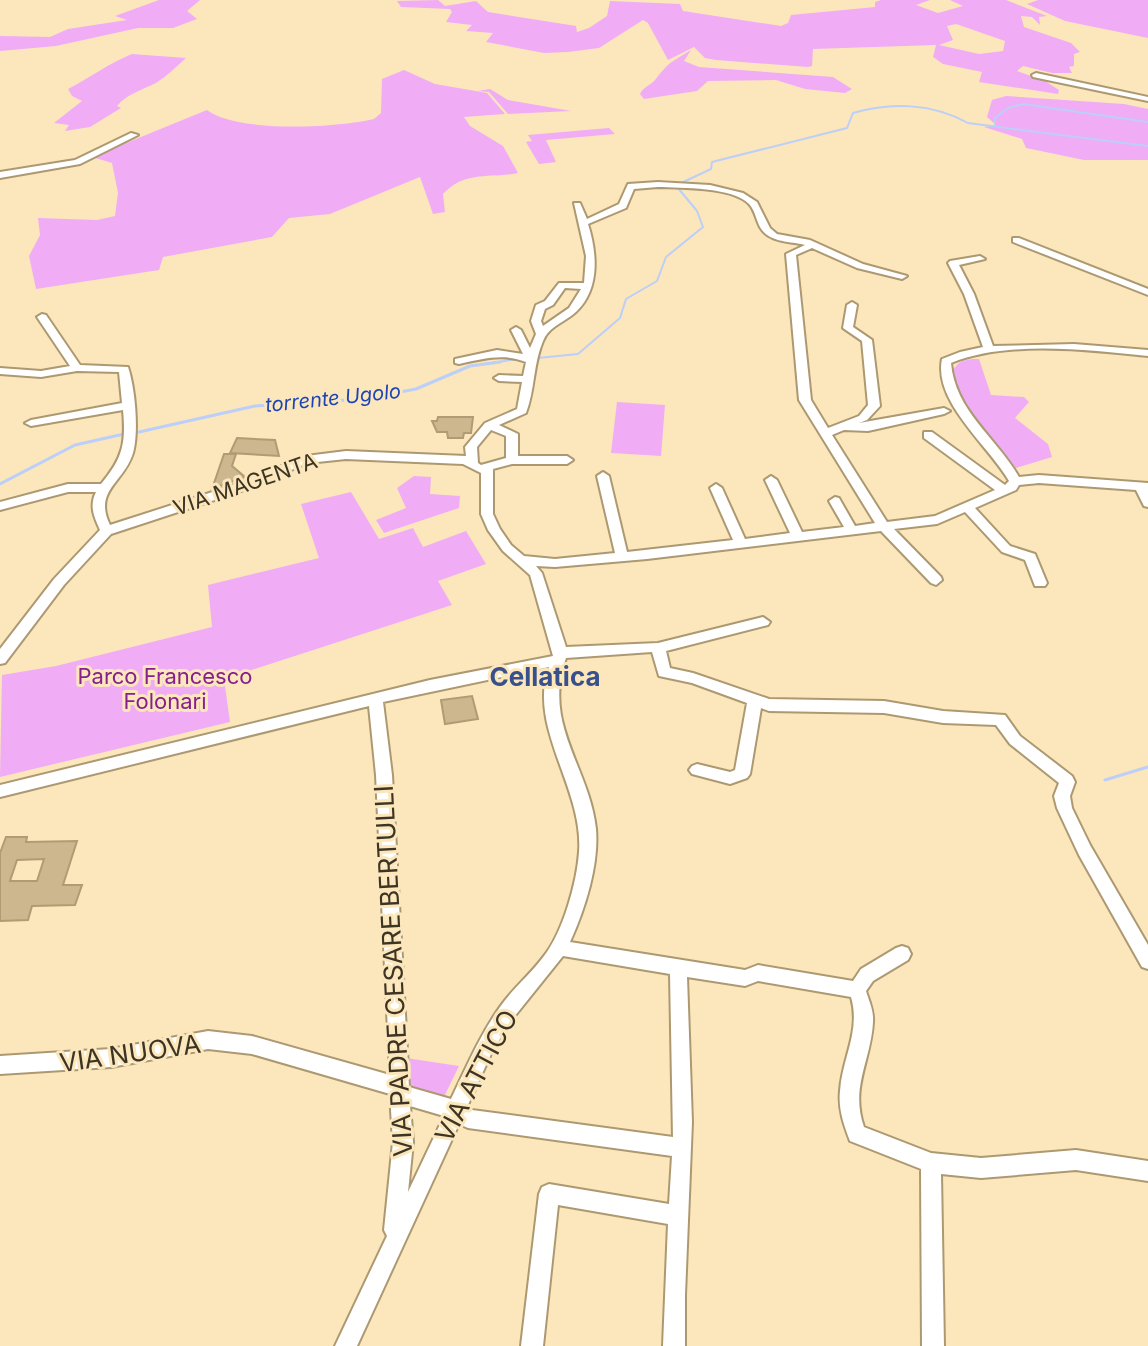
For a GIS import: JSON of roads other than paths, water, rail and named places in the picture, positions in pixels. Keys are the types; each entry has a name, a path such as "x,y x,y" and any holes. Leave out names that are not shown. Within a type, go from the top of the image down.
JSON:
{"street":[{"path":"1036,75 1148,99"},
{"path":"0,175 77,162 134,135"},
{"path":"584,223 623,206 632,187 677,186 740,195 753,201 766,230 774,236 812,245 860,266 902,276"},
{"path":"563,655 536,573 507,548 490,522 480,466 471,447 489,425 522,411 531,360 541,334 579,304 591,248 577,205"},
{"path":"1016,240 1148,292"},
{"path":"812,245 791,254 805,400 884,527 936,580"},
{"path":"980,259 953,263 968,292 990,351"},
{"path":"541,334 536,321 540,307 549,303 562,285 585,286"},
{"path":"826,433 847,427 863,418 874,406 867,340 848,328 852,305"},
{"path":"42,317 77,368"},
{"path":"516,330 531,360"},
{"path":"1015,481 1009,467 960,408 945,372 946,361 956,355 990,351 1087,347 1148,353"},
{"path":"459,361 492,353 519,353 531,360"},
{"path":"0,371 41,374 77,368 124,369 131,427 128,453 101,488 98,516 107,531 7,640 0,659"},
{"path":"499,378 528,379"},
{"path":"31,423 127,406"},
{"path":"847,427 868,427 944,411"},
{"path":"489,425 512,434 510,462"},
{"path":"928,435 1003,490"},
{"name":"VIA MAGENTA","path":"107,531 235,489 287,465 346,455 450,457 480,466"},
{"name":"VIA MAGENTA","path":"373,463 386,456"},
{"path":"480,466 567,460"},
{"path":"603,476 622,556"},
{"path":"521,560 555,563 741,545 937,520 1003,490 1015,481 1039,479 1144,486 1148,503"},
{"path":"771,480 798,537"},
{"path":"0,506 68,488 101,488"},
{"path":"716,488 741,545"},
{"path":"835,501 852,531"},
{"path":"967,507 1006,549 1030,557 1040,583"},
{"path":"536,573 555,563"},
{"path":"0,791 563,655 657,648 763,620"},
{"path":"657,648 664,672 783,707 868,706 943,717 998,718 1015,740 1067,780 1062,797 1066,808 1093,865 1148,961"},
{"name":"VIA ATTICO","path":"346,1346 430,1163 507,1012 560,948 587,856 589,832 585,804 553,716 563,655"},
{"name":"VIA PADRE CESARE BERTULLI","path":"375,699 384,775 403,1153 392,1242"},
{"path":"697,770 730,778 742,774 755,701"},
{"path":"560,948 745,978 758,973 857,990"},
{"path":"902,954 867,975 857,990 865,1019 846,1095 849,1115 857,1134 931,1163 981,1168 1076,1160 1148,1171"},
{"path":"674,1346 672,1284 682,1148 677,1027 679,966"},
{"name":"VIA NUOVA","path":"0,1065 111,1058 208,1040 252,1045 399,1090 456,1110 468,1119 682,1148"},
{"path":"403,1153 417,1164 430,1163"},
{"path":"931,1163 933,1346"},
{"path":"532,1346 549,1194 676,1215"}],"waterway":[{"path":"995,125 995,118 1008,108 1023,104 1148,122"},
{"path":"679,184 711,169 712,162 847,128 853,113 882,107 926,108 968,123 1148,146"},
{"name":"torrente Ugolo","path":"538,358 578,354 620,318 626,299 657,281 666,257 703,227 697,211 678,188"},
{"name":"torrente Ugolo","path":"491,363 517,359"},
{"name":"torrente Ugolo","path":"491,363 500,362"},
{"name":"torrente Ugolo","path":"139,432 255,406 363,399 416,389 470,366 491,363"},
{"name":"torrente Ugolo","path":"486,364 491,363"},
{"path":"0,484 75,445 124,434"},
{"path":"1105,780 1148,767"}],"district":[{"name":"Cellatica","path":"545,676"}],"park label":[{"name":"Parco Francesco Folonari","path":"165,688"}]}
